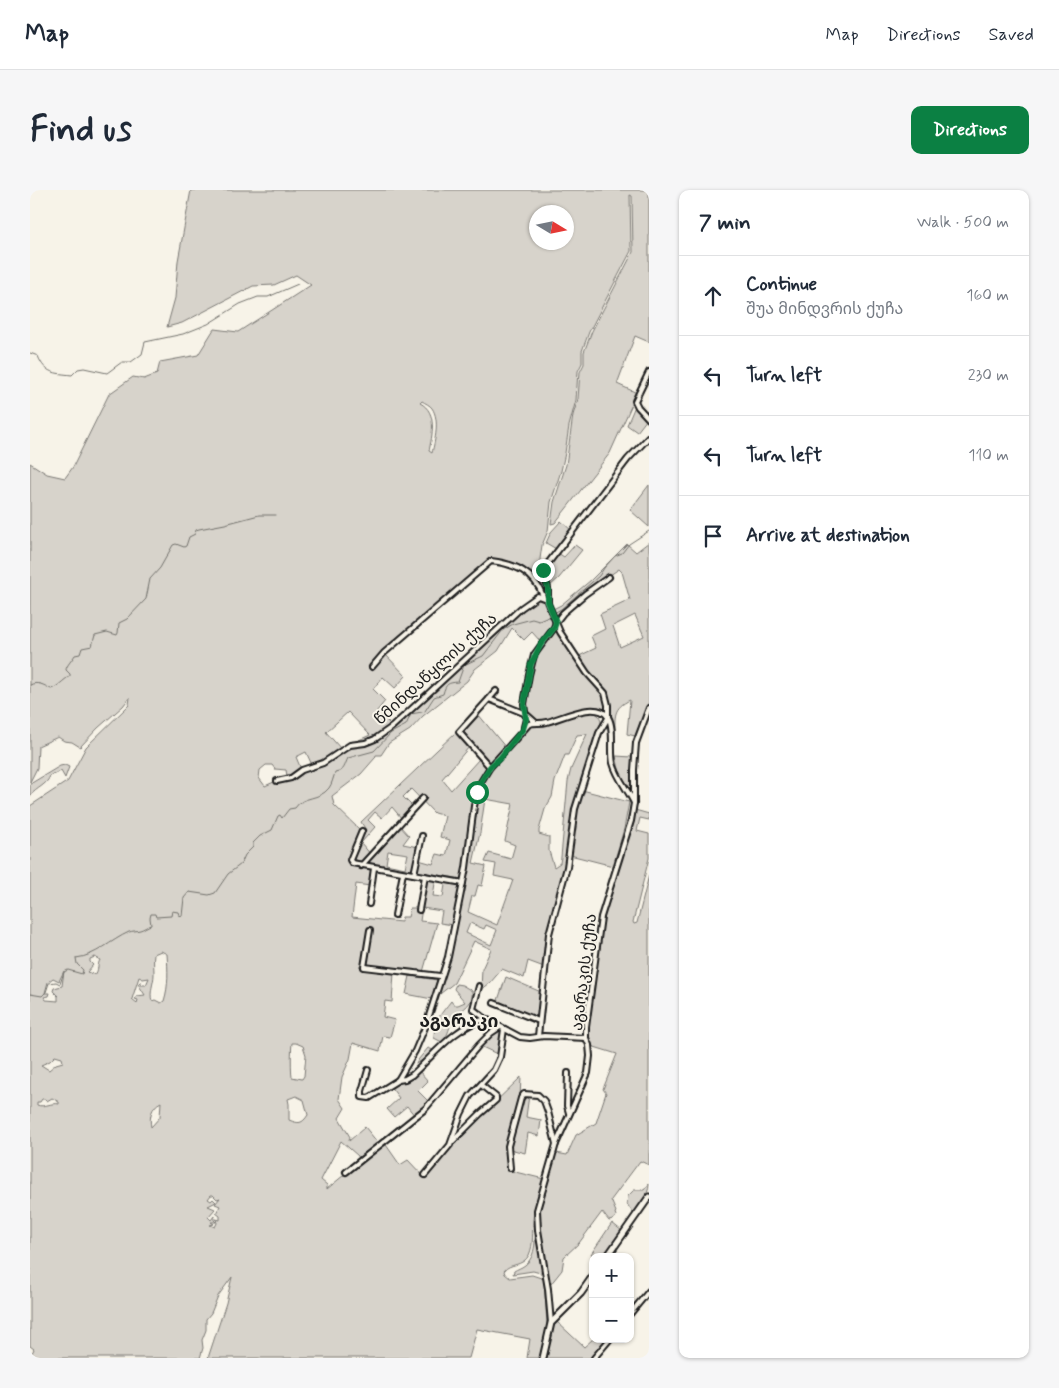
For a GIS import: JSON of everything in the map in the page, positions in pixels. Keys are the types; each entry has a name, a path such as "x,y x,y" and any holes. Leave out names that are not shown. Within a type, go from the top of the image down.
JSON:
{"street":[{"path":"649,372 635,401 649,419"},
{"path":"548,602 548,588 543,570 628,459 649,437"},
{"path":"372,667 384,653 491,561 503,562 521,568 539,586 548,602 560,632 576,658 605,693 608,705 613,761 616,771 634,803"},
{"path":"523,729 526,714 524,704 531,664 541,644 554,628 562,613 609,577"},
{"name":"წმინდაწყლის ქუჩა","path":"277,781 291,778 302,770 323,763 350,745 365,743 375,739 392,727 520,608 535,597 543,596"},
{"path":"490,767 460,732 496,691"},
{"path":"489,699 526,714 536,722"},
{"name":"აგარაკის ქუჩა","path":"551,1324 548,1289 536,1216 556,1144 588,1073 590,1056 586,1038 588,1008 601,917 626,841 634,803 636,743 649,708"},
{"path":"398,1080 415,1051 426,1025 450,948 479,785 490,767 529,724 536,722 544,723 592,709 598,710 608,718"},
{"path":"538,1036 549,934 567,868 575,809 599,733 608,718"},
{"path":"361,866 422,798"},
{"path":"362,831 350,862 361,866 462,883"},
{"path":"414,874 422,836"},
{"path":"369,904 374,868"},
{"path":"395,915 403,873"},
{"path":"419,910 425,876"},
{"path":"370,930 364,967 440,976"},
{"path":"479,986 473,1009 502,1028 524,1038 538,1036 586,1038"},
{"path":"494,1003 539,1021"},
{"path":"368,1070 362,1097 369,1098 398,1080 406,1079 412,1075 452,1036 470,1025 486,1019"},
{"path":"450,1145 466,1103 494,1070 500,1057 502,1028"},
{"path":"346,1172 424,1109 479,1045 491,1033 502,1028"},
{"path":"568,1073 567,1109 569,1113"},
{"path":"425,1175 450,1145 496,1100 496,1097 481,1085"},
{"path":"510,1168 508,1146 521,1098 524,1094 538,1095 544,1101 556,1144"},
{"path":"609,1253 649,1199"},
{"path":"543,1358 551,1324 581,1293 589,1282"},
{"path":"634,1309 649,1291"},
{"path":"594,1358 607,1343"}],"shaded area":[{"path":"191,190 649,190 649,342 635,336 617,384 637,393 610,453 555,523 551,524 554,502 566,465 573,415 578,399 580,372 584,364 584,352 592,331 633,252 632,196 630,195 631,251 589,332 582,351 582,363 578,371 576,400 561,471 551,502 548,531 542,545 540,559 547,587 546,591 531,573 521,566 502,560 489,559 380,654 385,654 406,676 395,688 383,677 373,689 385,701 377,711 391,725 390,727 531,600 544,596 552,615 549,629 540,641 532,632 524,640 512,628 498,651 475,669 467,681 423,716 410,730 389,743 381,755 376,755 361,774 332,796 334,805 360,830 348,863 373,867 370,886 356,884 352,917 401,922 402,917 408,917 410,908 419,908 425,875 436,877 433,896 443,897 446,879 461,882 453,925 440,923 442,911 422,908 420,921 437,923 423,972 359,966 394,973 392,1002 385,1001 383,1017 395,1020 390,1037 383,1036 380,1051 353,1043 350,1059 342,1077 339,1099 345,1108 339,1118 350,1137 349,1141 365,1127 378,1143 359,1160 358,1156 341,1141 321,1180 327,1185 327,1189 384,1142 400,1165 408,1160 424,1177 451,1145 521,1077 520,1098 529,1095 526,1117 541,1120 539,1136 528,1133 525,1153 506,1148 507,1170 544,1179 534,1210 531,1251 526,1259 504,1271 510,1278 532,1275 544,1279 547,1324 541,1358 527,1358 530,1339 477,1329 469,1358 208,1358 226,1303 232,1277 218,1296 211,1313 206,1319 206,1330 202,1340 203,1348 200,1358 30,1358 30,1353 34,1349 30,1346 30,806 68,781 86,747 129,705 130,697 80,747 58,737 38,746 37,768 30,782 30,463 47,474 65,478 73,467 109,394 133,377 144,379 157,374 160,362 198,355 214,329 238,332 311,285 296,275 274,285 253,286 182,323 167,327 175,298 178,261","holes":["422,401 429,405 436,418 432,453 429,451 432,418 426,407 420,403","348,712 370,735 341,749 326,732","306,752 312,765 301,769 296,757","266,765 272,765 275,769 286,770 287,776 265,786 259,778 260,770","161,951 167,954 167,989 164,1001 161,1003 155,1000 152,1001 151,998 154,954","95,957 100,960 95,975 87,972 93,965 90,959","64,971 62,986 54,988 53,991 58,996 58,1001 46,1000 44,997 49,996 50,993 45,993 48,982 53,978 59,981","139,977 143,979 149,978 146,985 141,985 141,981 138,984 145,995 137,996 135,999 138,1000 137,1003 132,999","292,1043 303,1046 306,1055 302,1079 292,1077","55,1056 62,1058 63,1062 56,1064 49,1070 41,1065 50,1061","296,1096 304,1100 308,1115 300,1122 289,1120 288,1099","52,1098 59,1102 59,1104 37,1105 37,1102 45,1099 47,1101","161,1102 160,1117 151,1127 150,1120 153,1109","211,1195 217,1199 220,1198 215,1204 220,1206 216,1213 220,1216 220,1220 216,1219 217,1223 215,1227 210,1225 214,1224 211,1222 216,1222 214,1216 211,1220 208,1217 215,1209 208,1206 216,1202 213,1199 211,1201 208,1199"]},
{"path":"635,406 647,419 637,432 627,425"},
{"path":"649,485 649,527 630,510"},
{"path":"561,521 572,531 558,550 546,543 551,532"},
{"path":"649,542 649,702 635,736 627,734 630,700 620,706 616,713 615,733 607,693 589,675 577,657 596,648 591,636 605,629 600,614 630,600 622,572 619,569 583,593 556,618 553,609 561,605 591,580 627,544 636,552","holes":["635,615 644,636 620,647 613,626"]},
{"path":"575,545 582,550 550,586 546,576 547,568 558,553 564,557"},
{"path":"557,629 588,677 604,694 608,714 601,708 592,707 541,722 526,712 527,689 536,656"},
{"path":"591,712 598,715 601,722 576,799 566,866 548,931 544,967 528,961 524,978 502,969 481,990 482,969 491,949 474,941 454,983 436,997 449,957 481,786 491,770 529,727","holes":["587,734 571,769 568,781 561,857 560,863 554,867 549,851 549,837 539,834 539,830 565,755 568,755 577,735","485,799 513,804 505,841 515,845 511,859 489,853 485,862 496,864 494,876 513,880 497,925 468,912 472,896 475,896 478,885 482,886 486,866 473,863","470,923 484,929 486,925 497,930 491,945 466,933"]},
{"path":"478,714 506,748 493,762 489,762 463,731"},
{"path":"456,732 484,760 485,772 474,793 462,879 352,860 366,830 361,822","holes":["469,747 479,759 451,790 442,779","411,789 434,813 445,816 440,837 450,840 446,856 437,854 433,864 415,859 418,847 403,844 409,836 399,825 372,856 361,843 375,827 368,820 375,812 382,818 392,807 402,819 414,808 403,797","388,851 408,854 405,868 386,864"]},
{"path":"616,756 632,757 634,793 621,777"},
{"path":"65,765 69,767 65,778 61,771 50,776 30,796 30,784 60,766"},
{"path":"582,790 629,802 624,829 613,866 570,855 575,817"},
{"path":"635,810 649,814 649,820 640,818 637,831 649,834 649,858 633,922 634,924 637,923 649,875 649,1165 640,1161 611,1200 616,1216 613,1220 609,1221 602,1212 579,1243 564,1257 562,1270 550,1285 538,1214 556,1153 567,1155 576,1135 596,1123 606,1093 603,1089 617,1054 591,1046 588,1028 603,916"},
{"path":"410,976 437,980 432,999 406,994"},
{"path":"506,977 541,992 537,1017 497,1003"},
{"path":"456,984 472,991 472,996 469,1004 453,1020 442,1042 434,1038 435,1026 439,1018 451,1001 454,1005 465,1002 454,989"},
{"path":"499,1030 501,1033 497,1054 480,1046 489,1035"},
{"path":"428,1048 433,1050 430,1055 416,1064 418,1060"},
{"path":"419,1071 428,1081 418,1091 428,1101 415,1116 407,1106 394,1117 387,1109 399,1098 390,1086 406,1080"},
{"path":"649,1184 646,1195 636,1212 633,1213 627,1204 628,1196 634,1190 644,1190"},
{"path":"535,1223 544,1274 533,1271 513,1274 514,1271 525,1265 532,1257"},
{"path":"612,1223 622,1231 606,1253 592,1253"},
{"path":"556,1321 584,1347 589,1343 607,1343 596,1358 543,1358 546,1340"}],"waterway":[{"path":"30,353 38,356 44,366 51,372 72,375 78,369 84,368 107,373 122,362 131,362 142,354 145,342 183,334 208,324 240,304 258,297 268,297 298,284"},
{"path":"30,685 38,683 51,689 56,687 70,676 66,670 68,665 75,655 80,654 82,648 92,646 95,635 107,632 117,635 119,623 127,619 146,599 150,579 160,568 173,545 186,546 189,537 199,529 259,515 276,515"},
{"path":"554,613 599,576 615,556 622,553 629,544 649,531"},
{"path":"425,711 434,697 443,694 448,684 458,682 464,665 483,656 503,630 513,624 532,619 539,621 551,616"},
{"path":"30,994 42,996 46,992 49,983 56,982 60,984 64,972 68,970 82,974 83,970 77,964 76,958 97,951 122,935 151,925 151,914 155,914 156,917 171,916 172,911 178,912 182,916 184,898 189,892 209,895 215,893 228,874 241,864 245,855 253,847 253,843 260,836 272,830 278,816 280,815 282,818 289,809 295,808 302,801 321,795 330,786 335,773 345,766 348,758 374,751 391,733 406,725 411,714 422,712"}],"district":[{"name":"აგარაკი","path":"459,1021"}],"route":[{"path":"477,792 490,767 513,743 525,726 524,704 531,664 534,655 554,628 556,622 548,602 548,588 543,570"}]}
